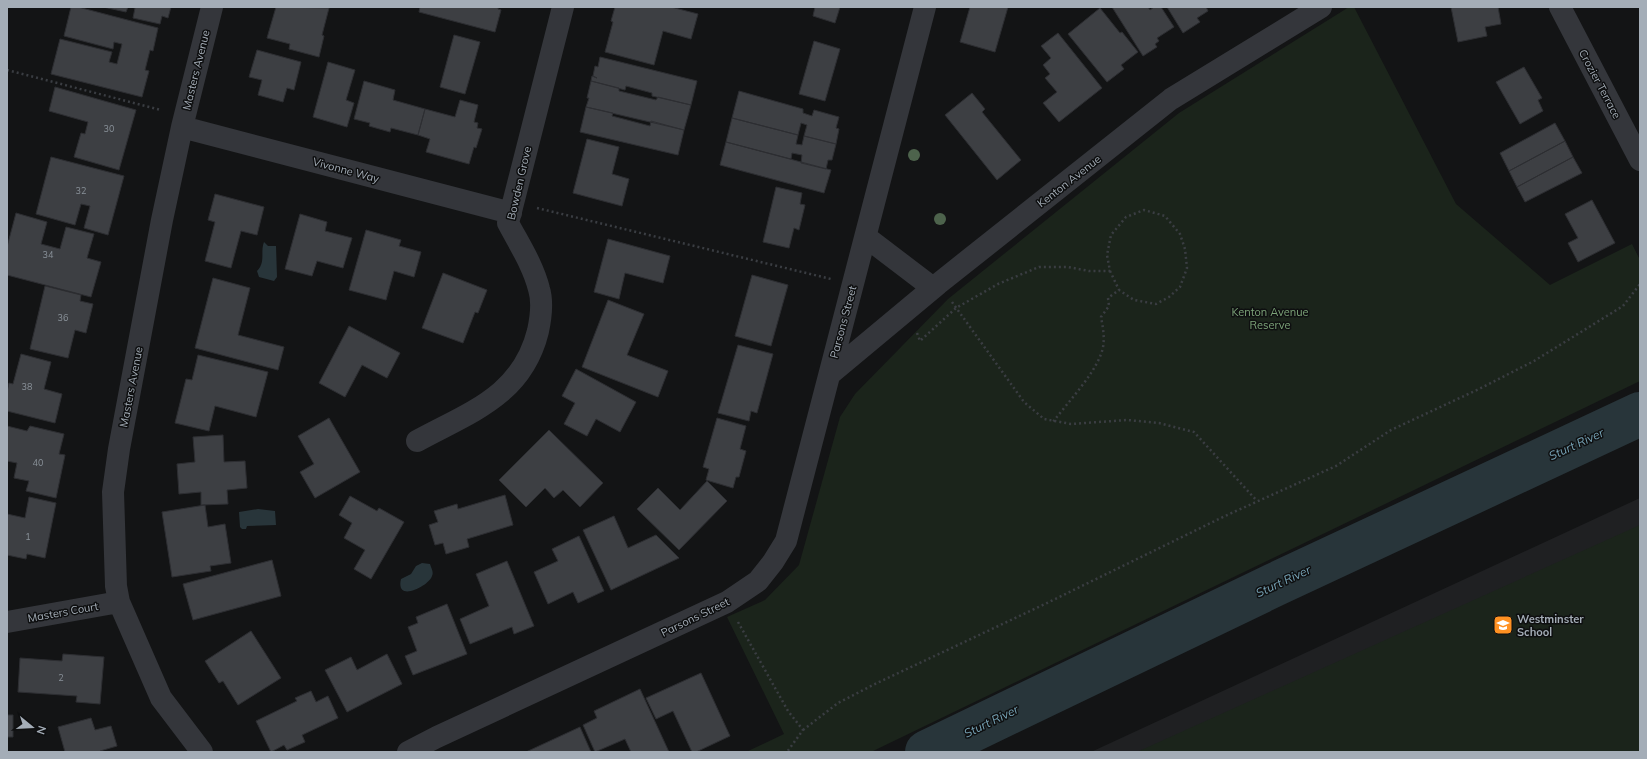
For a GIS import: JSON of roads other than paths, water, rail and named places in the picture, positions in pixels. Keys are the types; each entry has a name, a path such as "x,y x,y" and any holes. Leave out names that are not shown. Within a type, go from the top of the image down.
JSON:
{"street":[{"name":"Masters Avenue","path":"202,752 161,698 120,602 116,586 113,492 119,449 162,220 183,121 212,7"},
{"name":"Bowden Grove","path":"417,441 490,401 505,389 520,372 529,356 540,321 540,290 533,272 508,223 563,7"},
{"name":"Parsons Street","path":"408,752 445,733 727,602 758,581 773,562 786,541 925,7"},
{"name":"Kenton Avenue","path":"830,374 935,286 1171,100 1321,7"},
{"name":"Crozier Terrace","path":"1560,7 1640,160"},
{"name":"Vivonne Way","path":"183,121 511,213"},
{"path":"866,237 935,286"},
{"name":"Masters Court","path":"7,622 120,602"}],"waterway":[{"name":"Sturt River","path":"927,752 1274,585 1640,414"}],"place":[{"name":"Westminster School","path":"1503,625"}],"park label":[{"name":"Kenton Avenue Reserve","path":"1270,318"}]}
